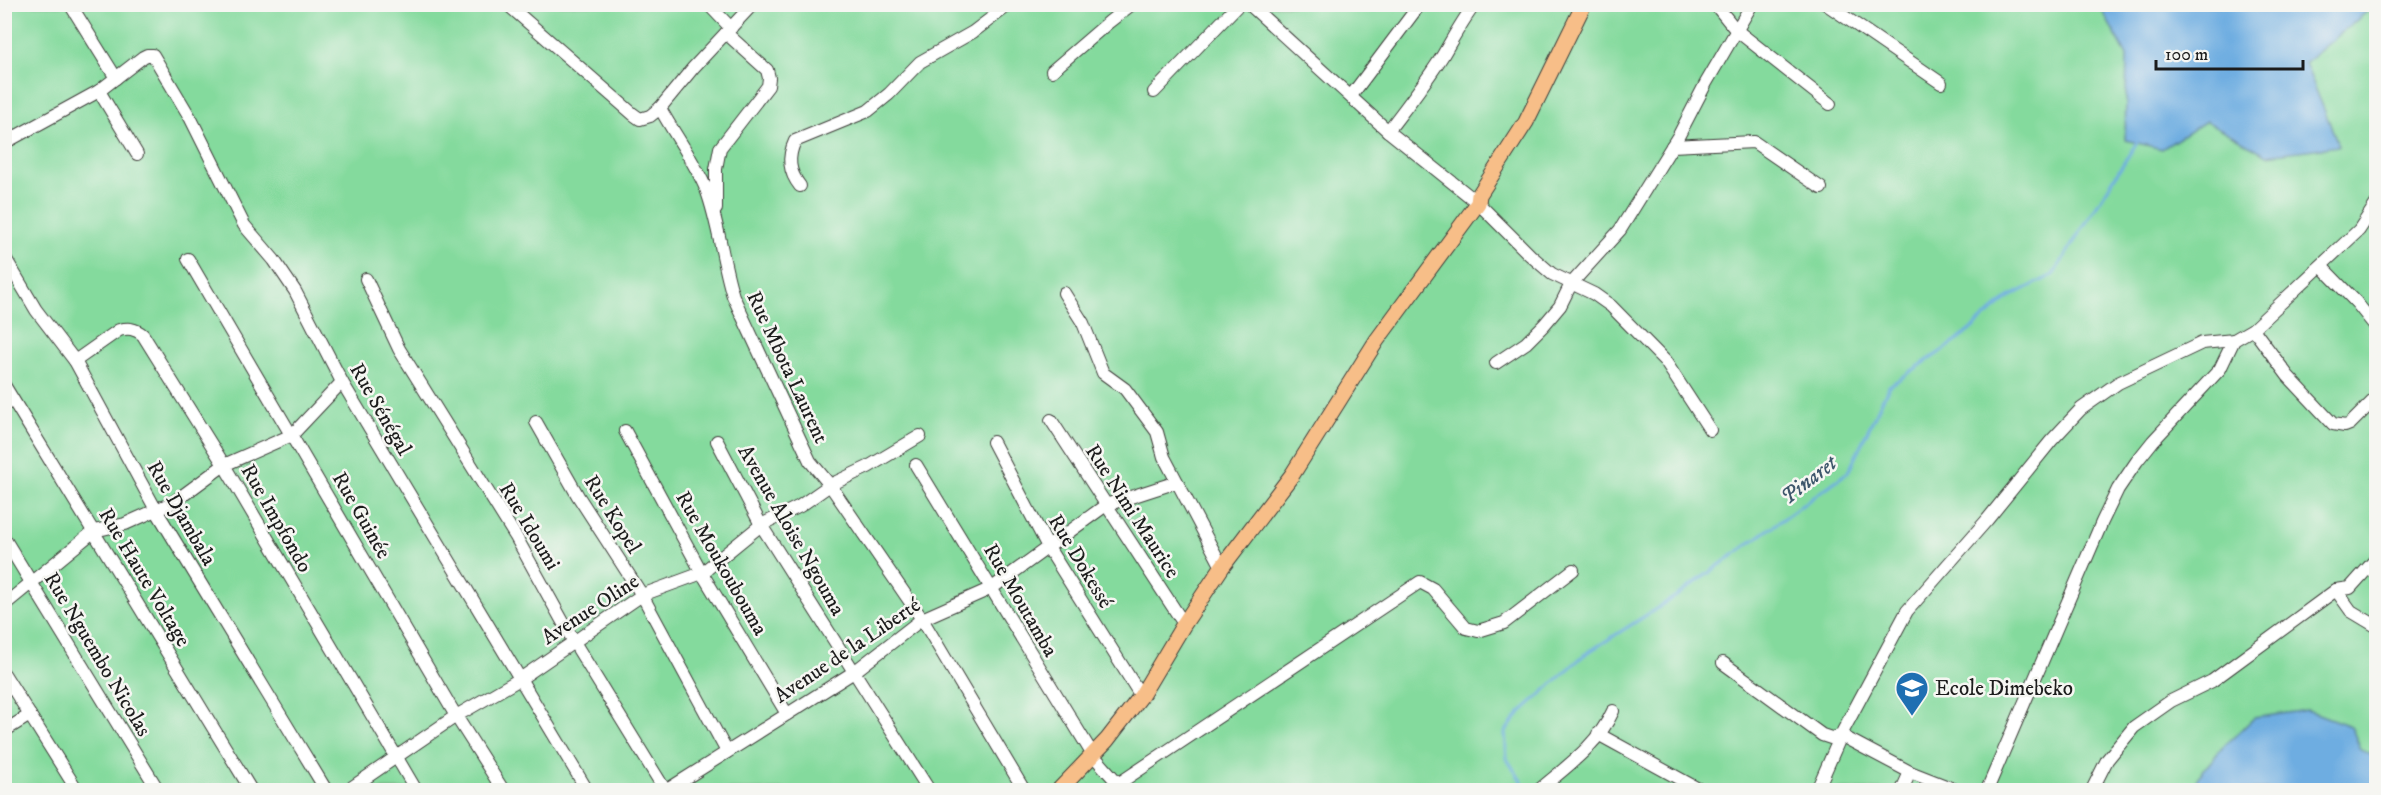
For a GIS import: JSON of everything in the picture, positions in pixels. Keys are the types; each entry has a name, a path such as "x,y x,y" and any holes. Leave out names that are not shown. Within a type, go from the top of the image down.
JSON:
{"main road":[{"path":"1059,790 1093,755 1141,696 1184,624 1222,567 1292,475 1377,340 1478,203 1479,195 1511,148 1531,112 1584,4"}],"street":[{"path":"4,142 99,91 116,78 70,4"},
{"path":"507,4 640,118 650,116 660,108 693,68 753,4"},
{"path":"708,4 767,70 770,78 768,86 720,148 716,169 716,223"},
{"path":"800,186 790,165 791,150 795,141 868,111 889,94 920,62 973,32 1010,4"},
{"path":"1052,71 1132,4"},
{"path":"1154,92 1239,4"},
{"path":"1249,4 1388,131 1478,203 1552,274 1594,294 1611,306 1665,361 1710,430"},
{"path":"1351,96 1420,4"},
{"path":"1388,131 1426,80 1474,4"},
{"path":"1715,4 1736,30 1830,104"},
{"path":"1496,363 1526,343 1544,325 1560,306 1571,284 1620,230 1672,146 1752,4"},
{"path":"1826,4 1941,83"},
{"name":"Rue Sénégal","path":"116,78 142,57 153,56 158,61 191,119 244,225 274,260 295,291 342,382 587,790"},
{"path":"99,91 137,154"},
{"name":"Rue Mbota Laurent","path":"660,108 705,187 733,296 810,461 830,484 922,619 1024,790"},
{"path":"1672,146 1754,142 1821,188"},
{"path":"1817,790 1843,731 1907,611 1987,520 2051,441 2081,409 2118,383 2202,343 2234,340 2253,329 2359,230 2376,204"},
{"name":"Rue Djambala","path":"4,256 36,310 75,361 156,510 326,790"},
{"name":"Rue Guinée","path":"188,259 456,716 503,790"},
{"path":"2321,266 2356,302 2376,327"},
{"name":"Rue Idoumi","path":"366,279 399,349 516,537 574,642 666,790"},
{"path":"1064,293 1083,323 1103,373 1125,389 1157,432 1164,457 1222,567"},
{"name":"Rue Impfondo","path":"75,361 119,330 127,328 138,330 142,335 224,465 394,757 416,790"},
{"path":"2253,329 2288,376 2333,424 2345,426 2350,424 2376,398"},
{"path":"1987,790 2118,489 2153,441 2220,369 2234,340"},
{"path":"4,605 94,531 125,524 174,502 224,465 292,435 342,382"},
{"name":"Rue Haute Voltage","path":"4,385 251,790"},
{"name":"Rue Nimi Maurice","path":"1051,420 1184,624"},
{"name":"Rue Kopel","path":"536,422 578,496 642,595 727,752"},
{"name":"Rue Moukoubouma","path":"625,430 702,573 787,714"},
{"name":"Avenue Oline","path":"348,790 456,716 520,679 642,595 702,573 761,525 800,506 830,484 868,467 920,436"},
{"name":"Avenue Aloise Ngouma","path":"717,441 761,525 930,790"},
{"name":"Rue Dokessé","path":"993,442 1049,549 1141,696"},
{"name":"Rue Moutamba","path":"916,465 992,588 1039,670 1093,755 1121,787"},
{"name":"Avenue de la Liberté","path":"666,790 854,672 922,619 992,588 1049,549 1106,505 1177,482"},
{"name":"Rue Nguembo Nicolas","path":"4,538 158,790"},
{"path":"2092,790 2107,760 2134,728 2171,701 2212,681 2336,590 2350,588 2376,559"},
{"path":"1121,787 1420,582 1433,589 1466,628 1478,631 1504,623 1573,570"},
{"path":"2336,590 2351,611 2376,626"},
{"path":"1723,663 1822,735 1831,738 1842,736 1910,772 1956,790"},
{"path":"4,674 77,790"},
{"path":"1539,790 1573,763 1605,728 1613,711"},
{"path":"4,731 30,714"},
{"path":"1598,734 1700,790"},
{"path":"1902,790 1910,772"}],"green space":[{"path":"5,5 2376,5 2376,790 5,790"}],"water":[{"path":"2099,5 2375,5 2305,63 2339,146 2267,155 2206,121 2162,149 2125,140 2127,56"},
{"path":"2307,710 2351,726 2361,750 2376,758 2376,790 2194,790 2197,778 2222,748 2254,718"}],"waterway":[{"name":"Pinaret","path":"1527,790 1507,759 1505,732 1520,713 1584,655 1681,593 1848,472 1889,386 1957,341 2009,297 2053,275 2137,142"}],"place":[{"name":"Ecole Dimebeko","path":"1912,717"}]}
